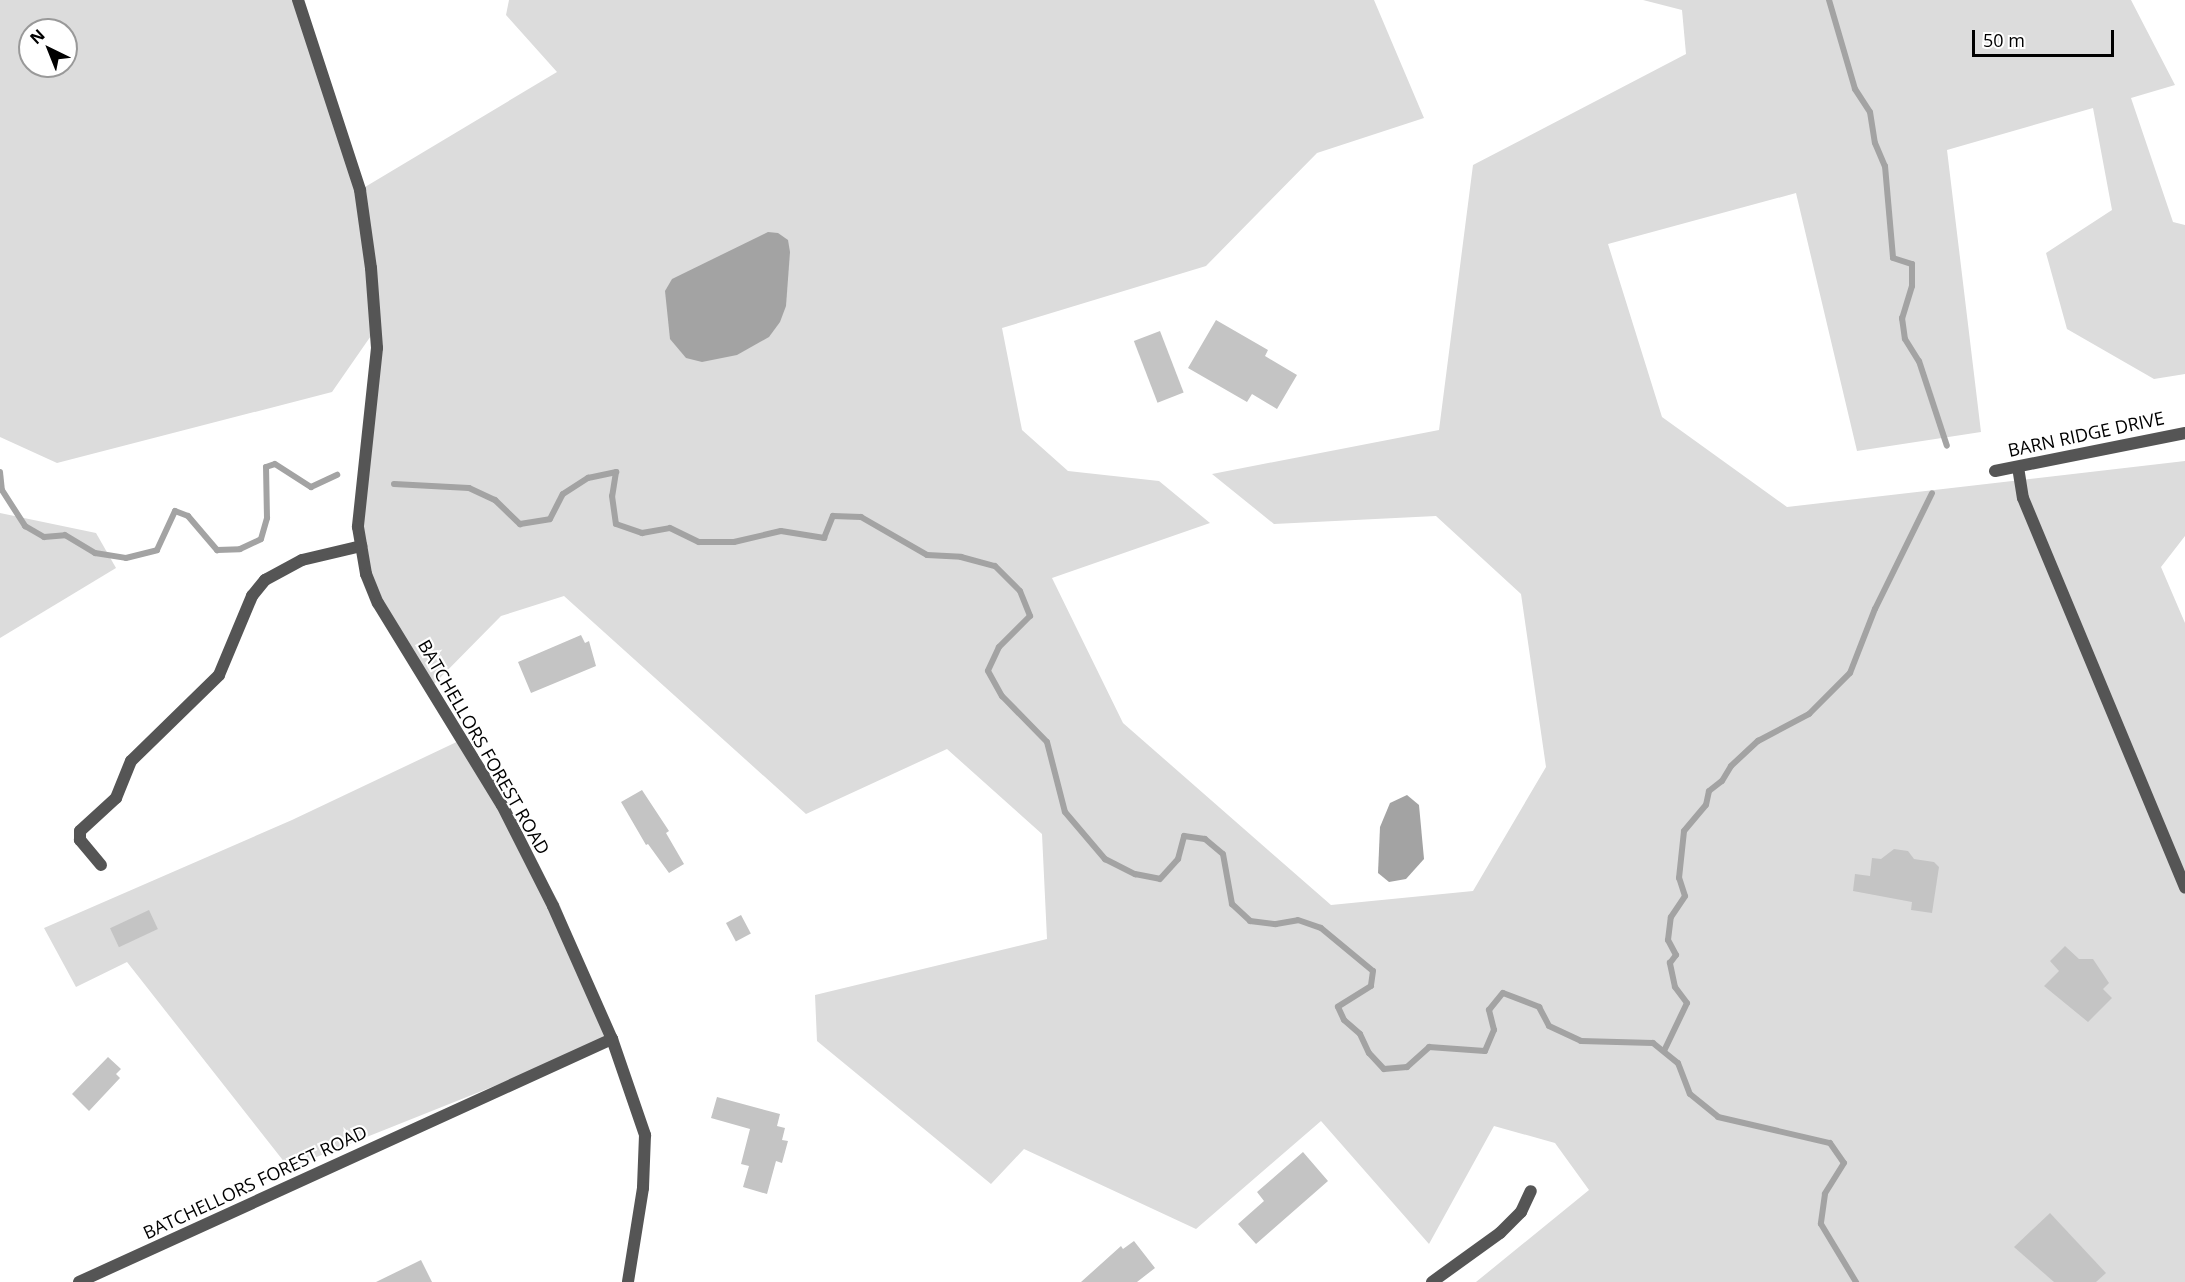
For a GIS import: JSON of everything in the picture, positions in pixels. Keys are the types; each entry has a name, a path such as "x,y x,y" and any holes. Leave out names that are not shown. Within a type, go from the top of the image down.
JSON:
{"street":[{"name":"BATCHELLORS FOREST ROAD","path":"79,1282 612,1039 553,906 502,806 378,603 366,574 358,527 376,348 371,268 360,190 298,0"},
{"name":"BARN RIDGE DRIVE","path":"1995,471 2185,433"},
{"path":"2018,467 2024,498 2185,888"},
{"path":"101,865 80,840 80,831 116,798 126,768 146,744 204,693 219,675 252,596 281,569 327,552 361,546"},
{"path":"612,1039 645,1135 643,1188 628,1282"},
{"path":"1432,1282 1500,1233 1521,1212 1531,1191"}],"shaded area":[{"path":"0,0 298,0 360,190 557,72 506,15 509,0 1374,0 1424,118 1317,153 1206,266 1002,328 1022,430 1068,471 1159,481 1210,523 1052,578 1123,723 1331,905 1473,891 1546,767 1521,594 1436,516 1274,524 1212,474 1439,430 1473,165 1686,54 1682,10 1643,0 2131,0 2175,85 2131,98 2173,222 2185,225 2185,374 2154,379 2067,329 2046,253 2112,210 2093,108 1947,150 1981,432 1857,451 1796,193 1608,244 1662,417 1787,507 2185,461 2185,536 2161,567 2185,623 2185,1282 1476,1282 1589,1190 1555,1143 1494,1126 1429,1244 1321,1121 1196,1229 1024,1149 991,1184 817,1041 815,995 1047,939 1042,834 947,749 806,814 564,596 501,616 431,687 378,603 358,527 375,330 332,392 57,463 0,437"},
{"path":"768,232 778,233 788,240 790,252 786,306 780,322 769,337 737,355 702,362 686,358 670,339 665,291 672,279"},
{"path":"0,513 96,533 116,568 0,638"},
{"path":"465,738 559,903 612,1039 289,1168 127,962 76,987 44,928 292,820"},
{"path":"1407,795 1419,805 1424,859 1406,879 1389,882 1378,873 1380,827 1390,803"}],"building":[{"path":"1216,320 1268,350 1265,356 1297,375 1277,409 1252,394 1247,402 1188,368"},
{"path":"1160,331 1184,393 1158,403 1134,341"},
{"path":"581,635 585,643 589,641 596,666 531,693 518,662"},
{"path":"642,790 669,831 666,833 684,864 669,873 648,844 646,845 621,802"},
{"path":"1894,849 1908,851 1914,859 1934,862 1939,867 1932,913 1911,910 1912,902 1853,891 1855,874 1870,876 1872,858 1881,859"},
{"path":"149,910 158,929 119,947 110,928"},
{"path":"741,915 751,934 736,942 726,923"},
{"path":"2065,946 2079,959 2093,959 2109,983 2103,989 2112,998 2088,1022 2044,986 2059,971 2050,961"},
{"path":"108,1057 121,1069 116,1074 120,1078 89,1111 72,1094"},
{"path":"717,1097 780,1114 777,1126 785,1128 782,1140 788,1141 782,1163 776,1161 767,1194 743,1187 749,1166 741,1164 750,1129 711,1118"},
{"path":"1303,1152 1328,1181 1256,1244 1238,1224 1264,1201 1257,1192"},
{"path":"2050,1213 2106,1273 2096,1282 2054,1282 2014,1247"},
{"path":"1134,1241 1155,1268 1137,1282 1081,1282 1121,1246 1123,1249"},
{"path":"421,1260 432,1282 376,1282"}],"waterway":[{"path":"1829,0 1855,89 1870,112 1875,143 1885,166 1893,258 1912,264 1912,286 1902,318 1905,339 1919,361 1947,446"},
{"path":"0,472 2,490 25,526 44,537 65,535 95,553 126,558 157,550 175,511 188,516 217,550 240,549 261,539 267,518 266,467 275,464 311,487 337,475"},
{"path":"394,484 469,488 495,500 520,524 550,519 563,494 588,478 616,472 612,496 616,524 642,533 670,528 699,542 734,542 781,531 824,538 833,516 861,517 927,555 961,557 995,566 1020,591 1030,616 999,647 988,671 1002,696 1047,742 1065,812 1105,859 1135,874 1160,879 1178,859 1184,836 1205,839 1223,854 1232,904 1250,921 1276,924 1298,920 1321,928 1373,971 1371,986 1338,1007 1344,1020 1360,1034 1369,1053 1384,1069 1407,1067 1429,1047 1485,1051 1494,1030 1489,1010 1503,993 1539,1007 1549,1026 1581,1041 1653,1043 1678,1063 1690,1094 1718,1117 1830,1143 1844,1163 1825,1194 1821,1224 1856,1282"},
{"path":"1664,1051 1687,1003 1675,987 1670,963 1676,955 1668,940 1671,917 1685,896 1679,878 1684,831 1706,805 1709,791 1722,781 1731,766 1758,741 1809,714 1850,673 1875,609 1932,493"}]}
